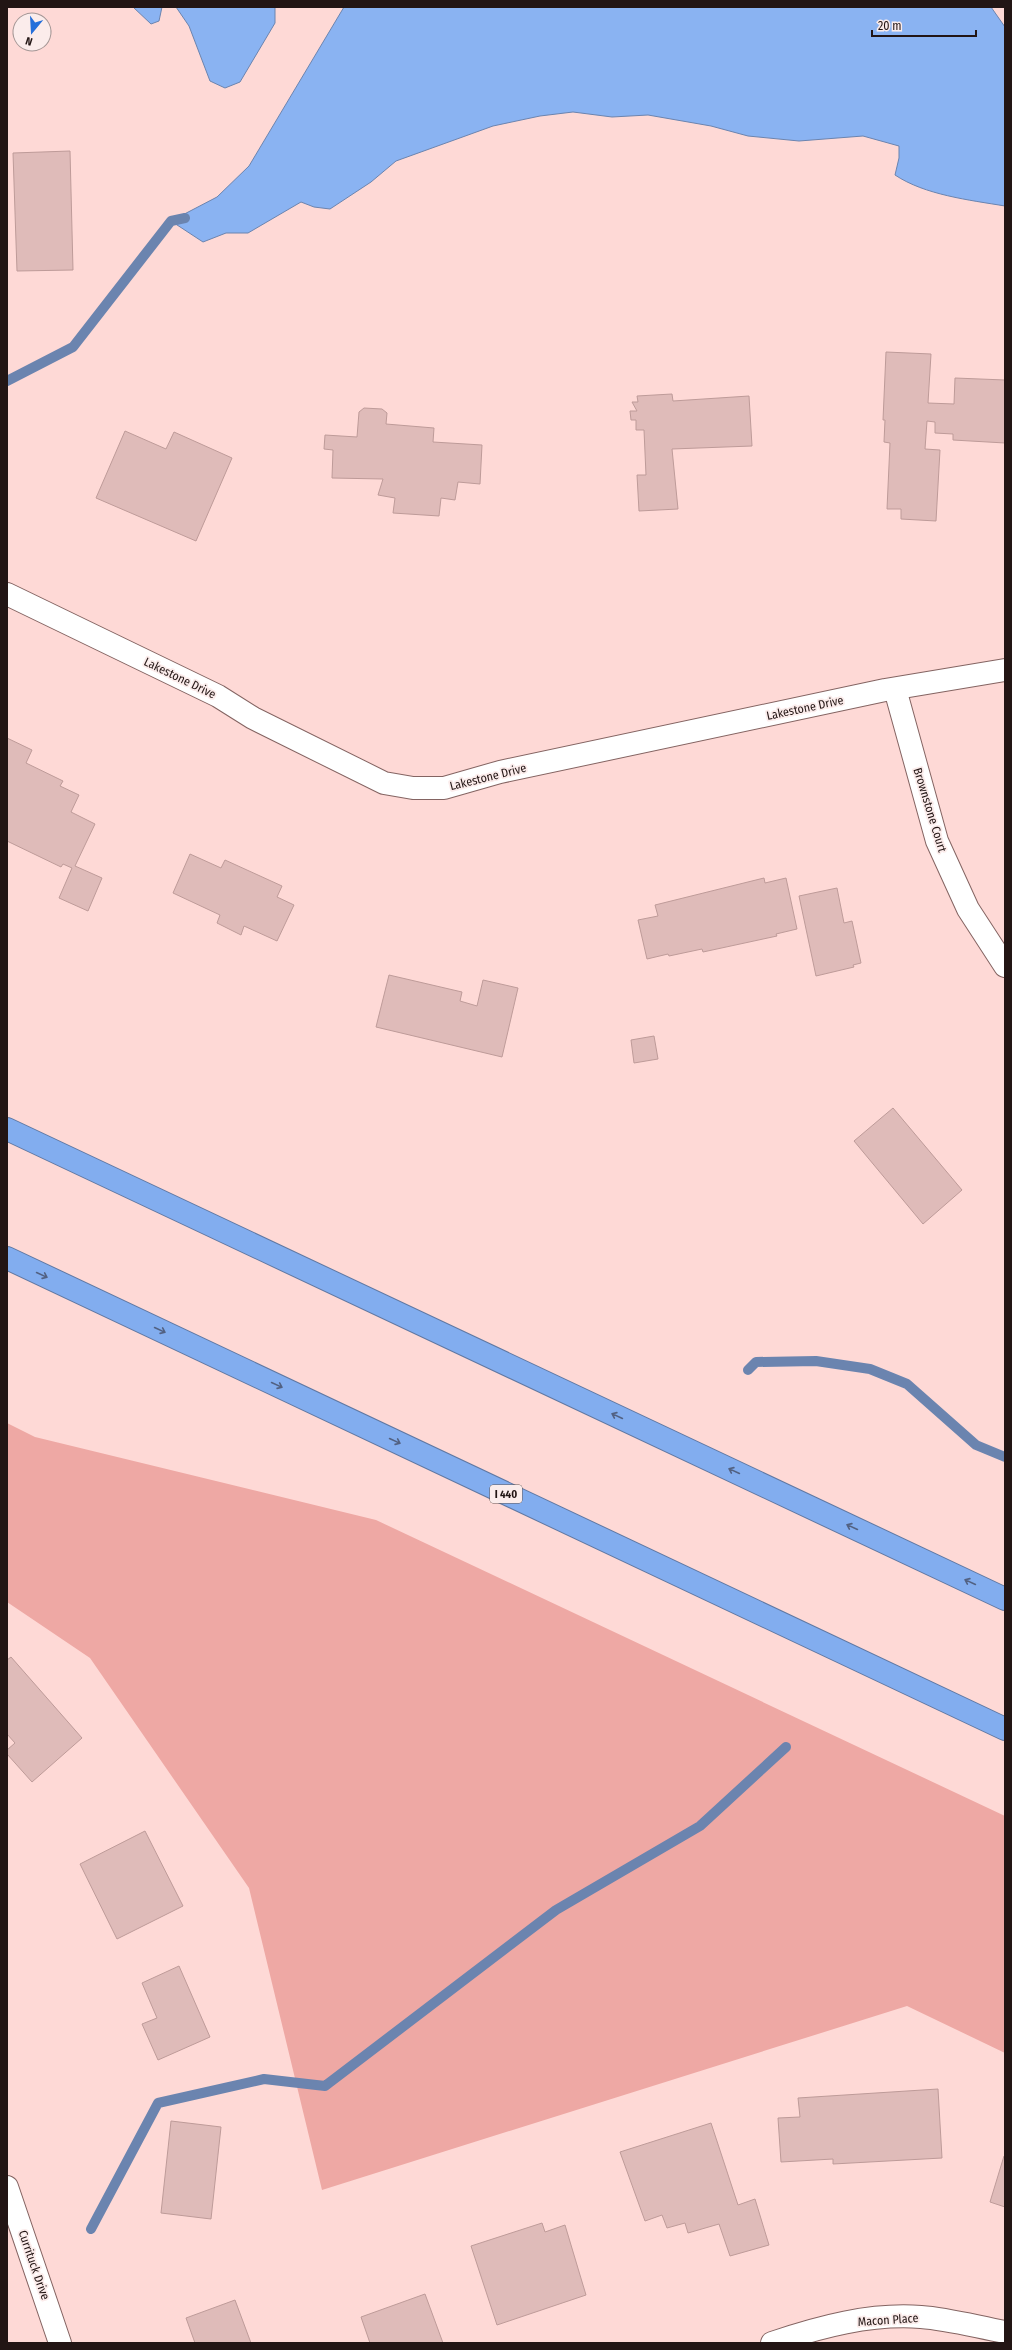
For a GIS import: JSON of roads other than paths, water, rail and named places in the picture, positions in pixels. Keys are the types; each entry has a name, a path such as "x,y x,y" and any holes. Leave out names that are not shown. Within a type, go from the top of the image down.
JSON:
{"highway":[{"path":"7,1129 1005,1598"},
{"name":"I 440","path":"7,1258 1005,1729"}],"street":[{"name":"Lakestone Drive","path":"7,594 218,696 253,718 384,783 414,788 444,788 500,772 895,689 1005,670"},
{"name":"Brownstone Court","path":"895,689 937,841 968,909 1005,966"},
{"name":"Currituck Drive","path":"7,2188 60,2343"},
{"name":"Macon Place","path":"772,2343 816,2328 884,2318 921,2317 1005,2332"}],"water":[{"path":"133,7 162,7 159,21 151,24"},
{"path":"176,7 275,7 275,23 240,82 225,88 210,81 189,26"},
{"path":"344,7 991,7 1005,27 1005,206 948,196 907,182 895,175 899,158 899,146 863,136 799,141 748,136 711,126 648,115 612,117 573,112 540,116 493,126 396,161 371,182 330,209 314,207 301,202 248,233 226,233 203,242 171,221 217,197 249,166"}],"waterway":[{"path":"7,381 73,347 171,221 185,218"},
{"path":"748,1370 756,1362 816,1361 870,1369 907,1384 976,1445 1005,1457"},
{"path":"91,2229 158,2103 264,2079 325,2086 556,1910 700,1826 786,1747"}]}
